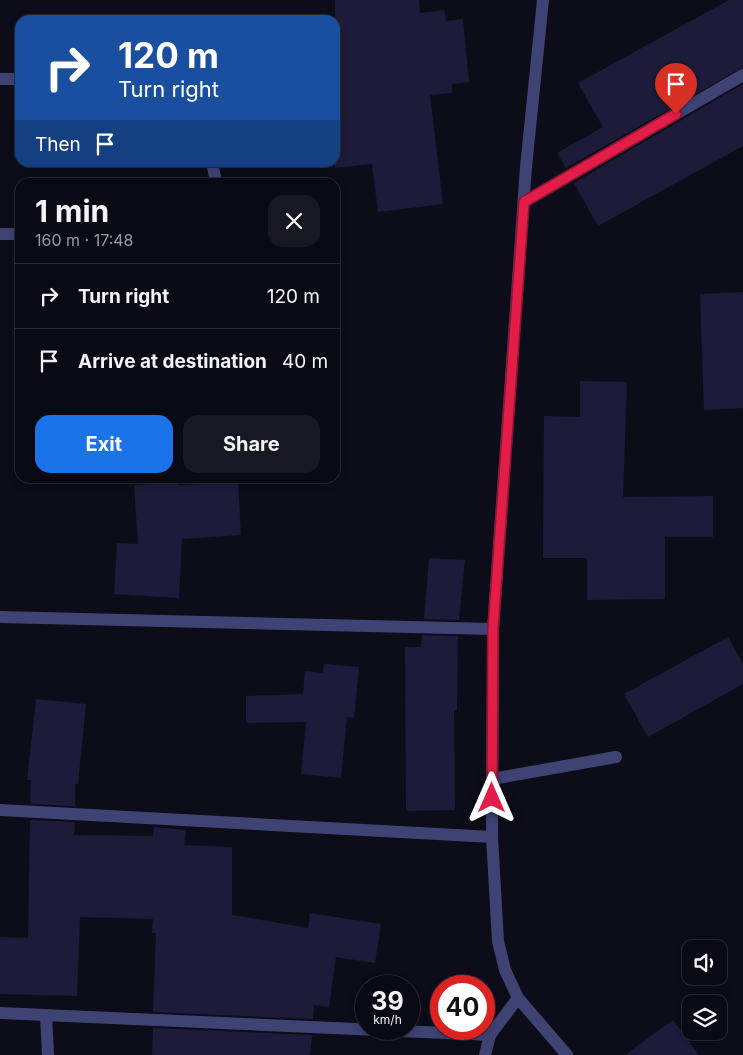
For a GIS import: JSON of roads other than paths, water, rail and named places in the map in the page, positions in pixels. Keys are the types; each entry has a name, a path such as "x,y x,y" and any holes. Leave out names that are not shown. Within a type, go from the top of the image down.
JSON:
{"street":[{"path":"543,0 524,202 493,629 492,837 498,941 504,970 518,998 568,1055"},
{"path":"524,202 743,75"},
{"path":"0,79 15,80"},
{"path":"0,234 15,234"},
{"path":"0,617 493,629"},
{"path":"492,779 616,757"},
{"path":"0,810 492,837"},
{"path":"495,1028 518,998"},
{"path":"0,1013 430,1032"},
{"path":"46,1014 48,1055"},
{"path":"485,1055 489,1040"}]}
